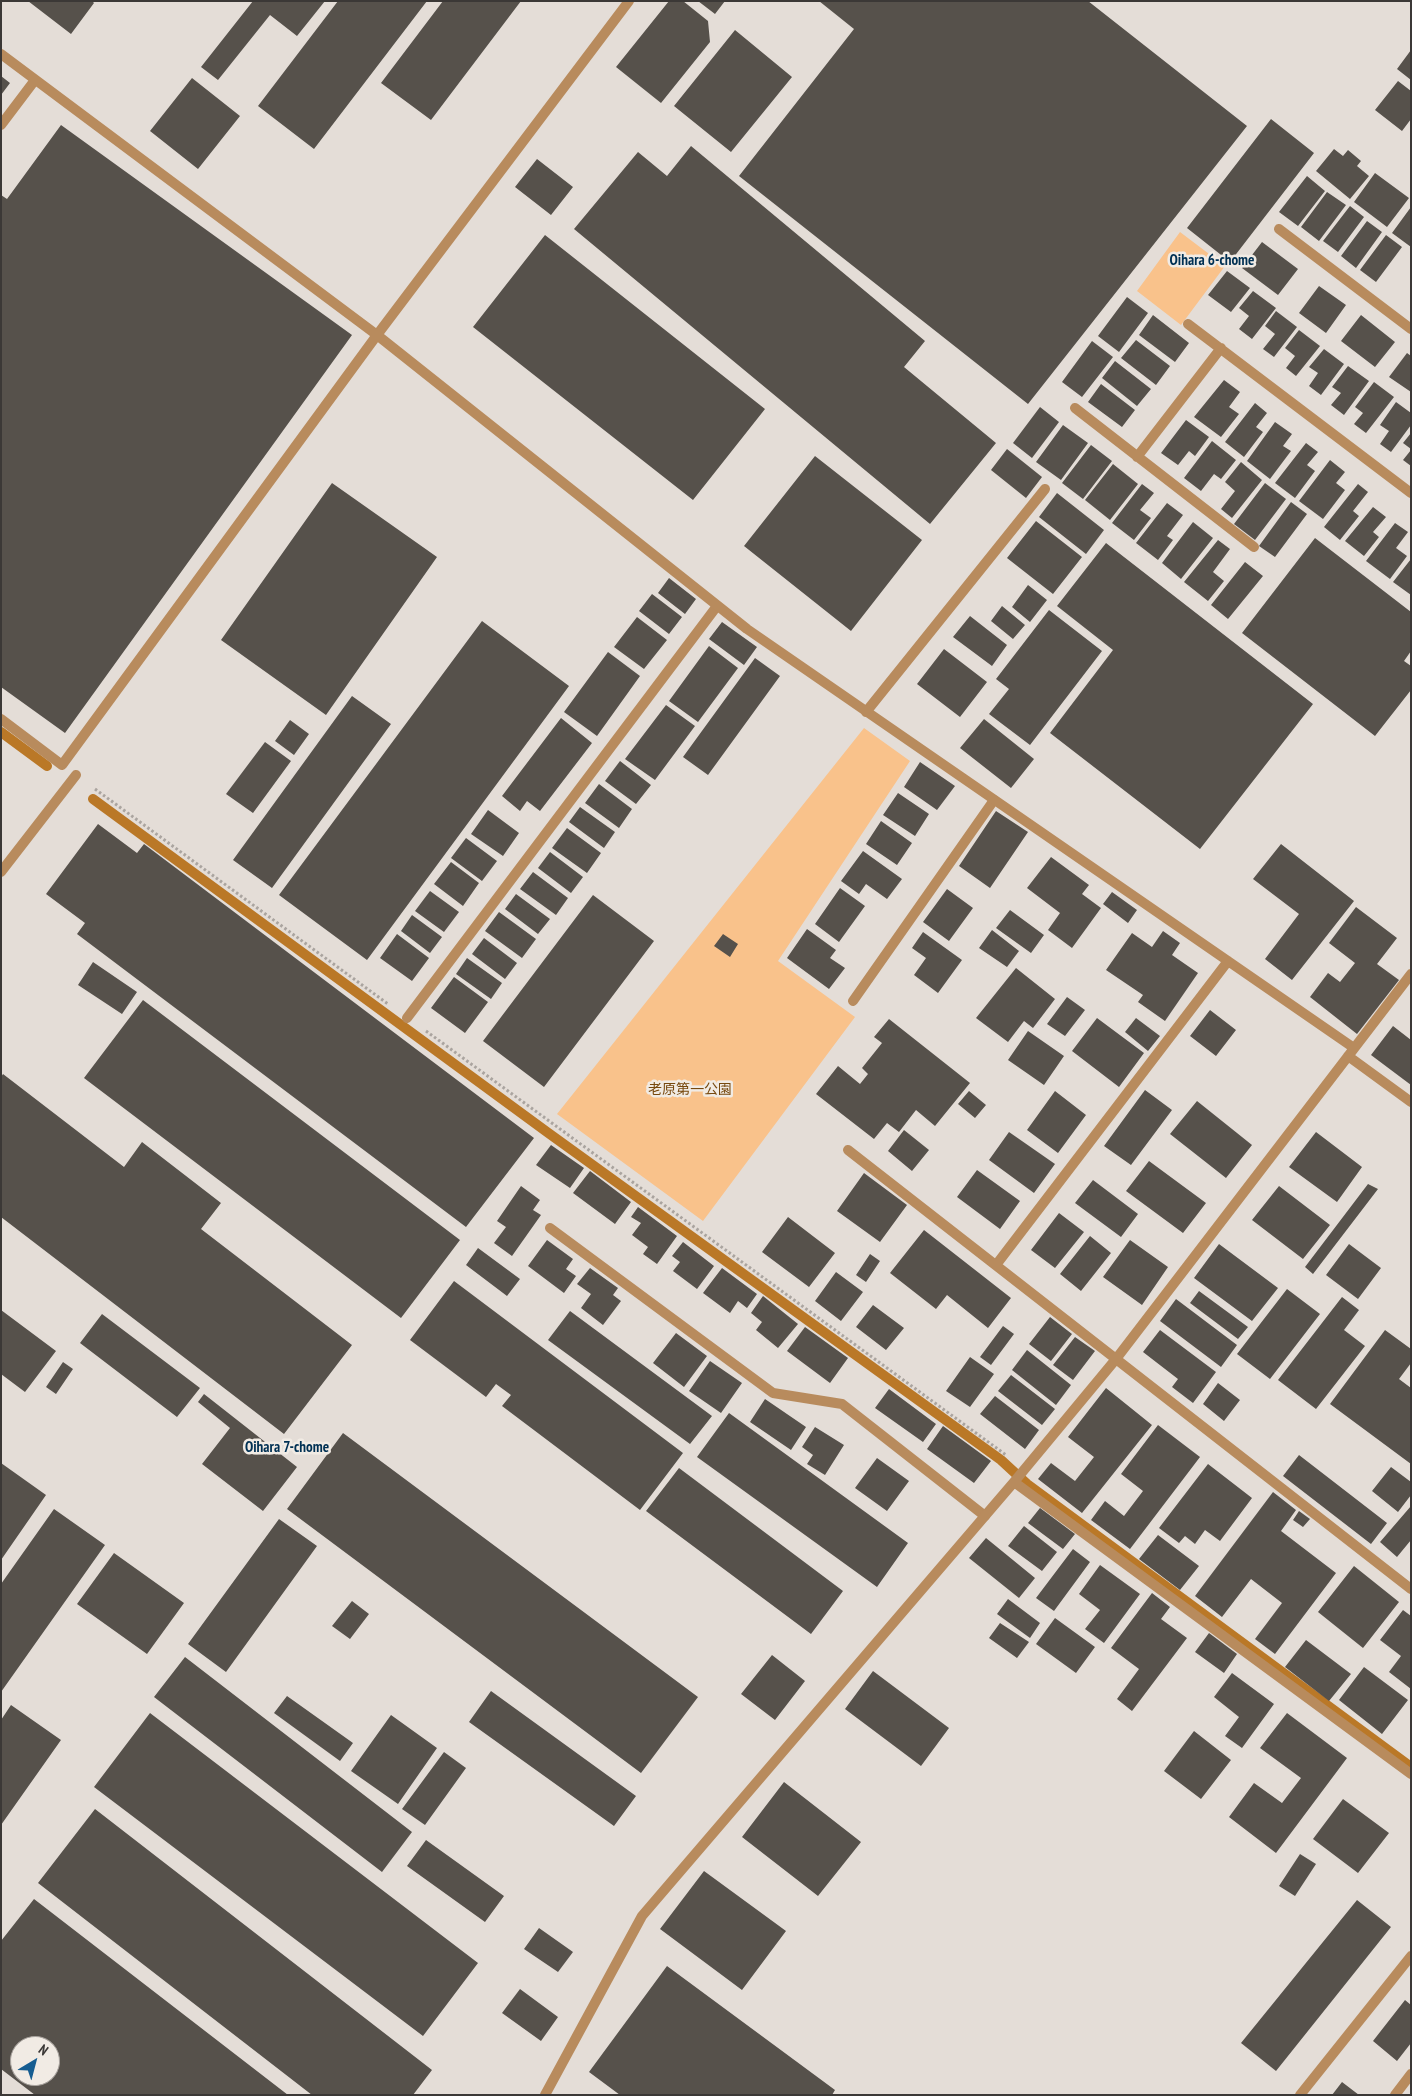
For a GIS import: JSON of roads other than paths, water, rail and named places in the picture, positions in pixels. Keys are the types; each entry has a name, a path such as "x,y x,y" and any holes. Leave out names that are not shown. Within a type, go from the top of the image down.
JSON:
{"street":[{"path":"1,720 62,765 377,335 629,1"},
{"path":"1,54 377,335 755,635 1228,961 1351,1052 1411,1102"},
{"path":"1,125 35,80"},
{"path":"1279,229 1411,329"},
{"path":"1188,324 1411,493"},
{"path":"1137,456 1221,348"},
{"path":"1075,408 1254,547"},
{"path":"866,712 1045,488"},
{"path":"407,1018 717,606"},
{"path":"1,872 76,775"},
{"path":"853,1001 994,800"},
{"path":"996,1265 1228,961"},
{"path":"545,2095 642,1916 1014,1482 1116,1359 1411,974"},
{"path":"848,1150 1411,1589"},
{"path":"550,1228 772,1393 842,1404 985,1516"},
{"path":"1014,1482 1411,1774"},
{"path":"1300,2095 1411,1956"},
{"path":"1395,2095 1411,2074"}],"waterway":[{"path":"1,732 47,766"},
{"path":"93,799 547,1132 1001,1460 1027,1484 1411,1767"}],"district":[{"name":"Oihara 6-chome","path":"1212,261"},
{"name":"Oihara 7-chome","path":"287,1448"}],"park label":[{"name":"老原第一公園","path":"690,1090"}]}
